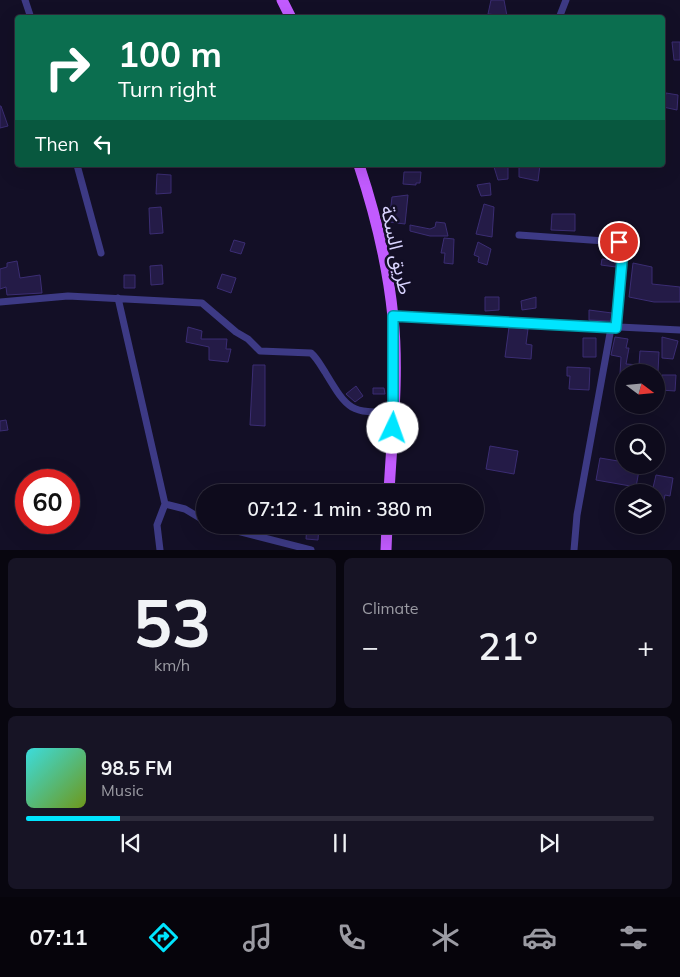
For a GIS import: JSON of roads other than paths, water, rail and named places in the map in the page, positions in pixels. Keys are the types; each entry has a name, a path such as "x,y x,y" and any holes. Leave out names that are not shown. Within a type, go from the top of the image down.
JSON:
{"main road":[{"path":"282,0 290,15"},
{"name":"طريق السكة","path":"360,167 377,234 393,316 394,412 390,484"},
{"path":"386,550 387,534"}],"street":[{"path":"25,0 30,15"},
{"path":"560,15 566,0"},
{"path":"78,167 100,252"},
{"path":"519,235 619,242 623,250 614,328 577,515 574,550"},
{"path":"0,302 68,296 202,303 219,319 248,339 260,351 311,353 335,389 353,409 364,413 394,412"},
{"path":"118,298 165,504 157,525 160,550"},
{"path":"393,316 680,330"},
{"path":"165,504 185,509 196,516"},
{"path":"249,534 312,550"}]}
